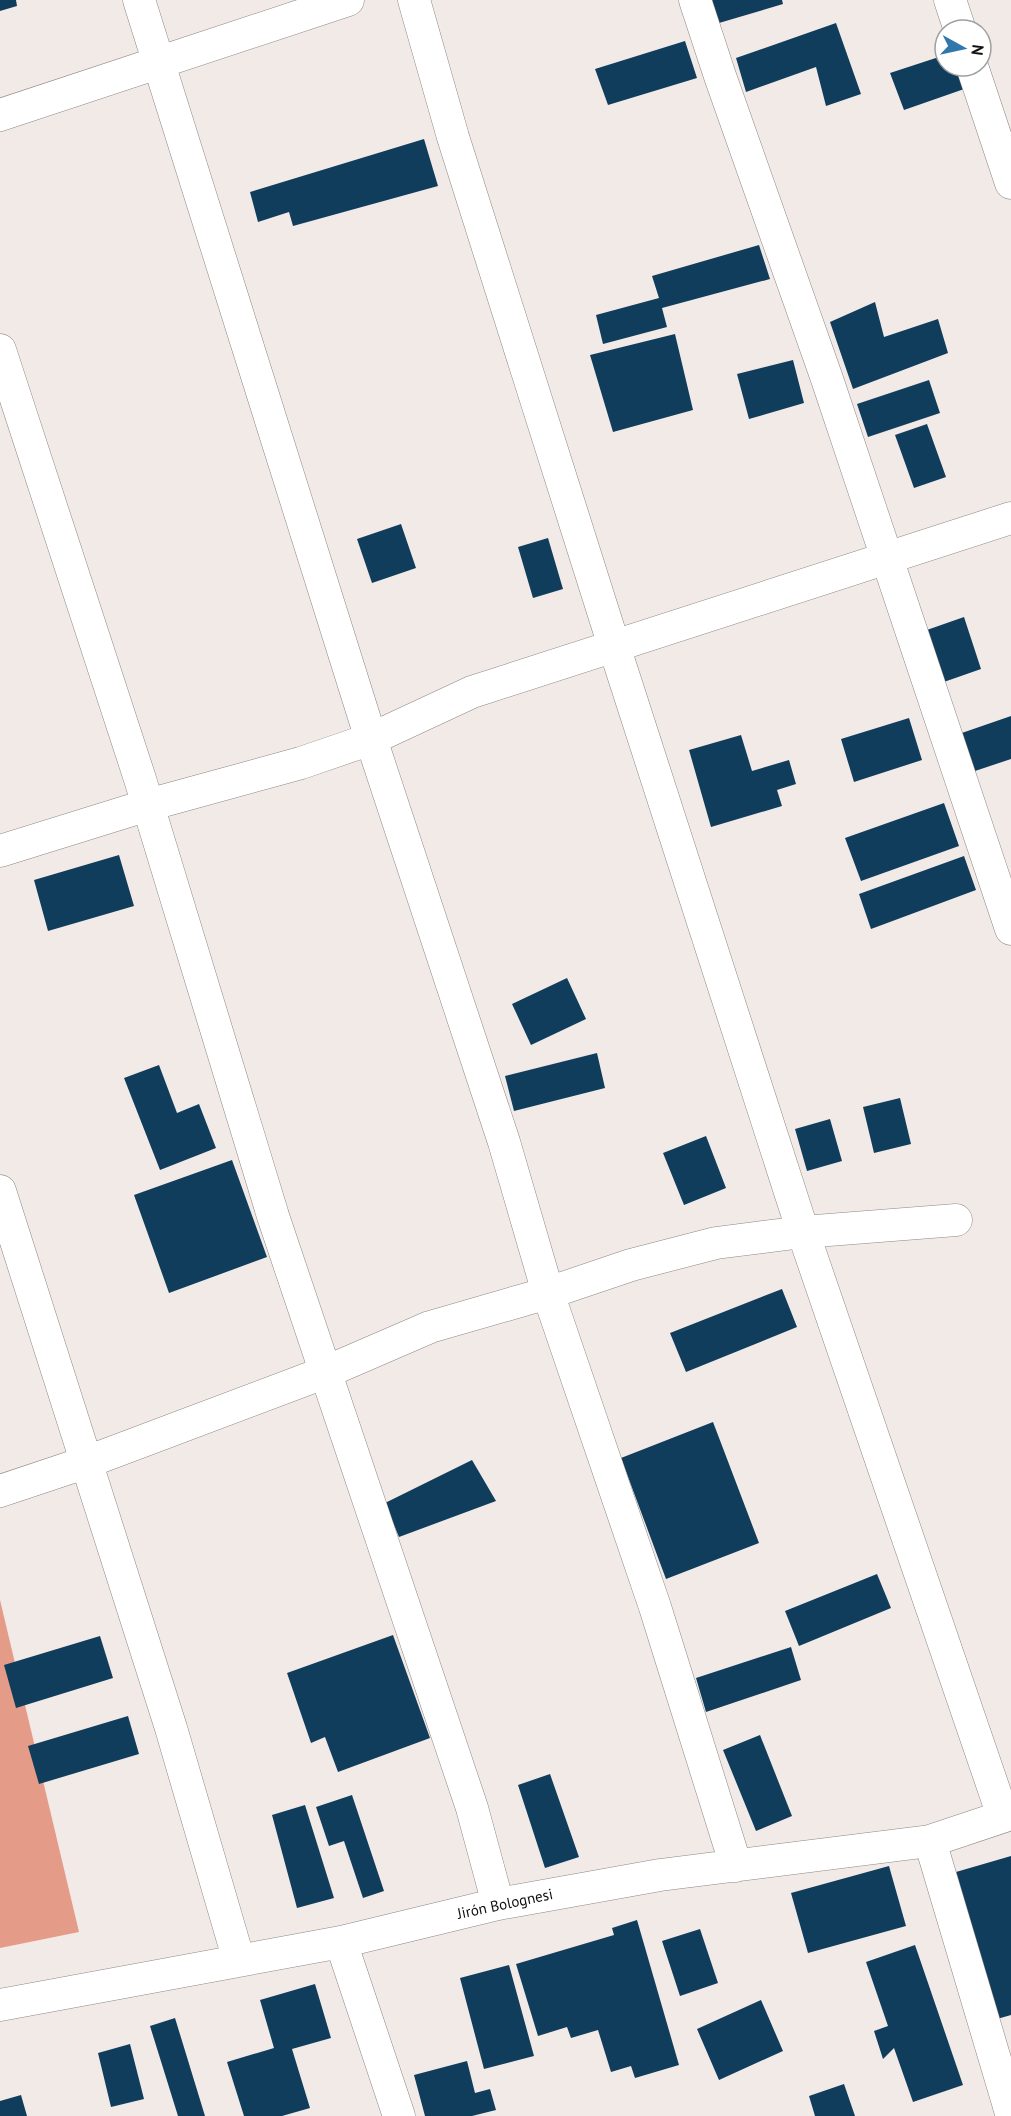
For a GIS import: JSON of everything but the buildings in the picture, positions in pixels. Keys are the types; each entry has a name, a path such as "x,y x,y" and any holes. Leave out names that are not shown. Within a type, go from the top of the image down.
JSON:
{"street":[{"path":"140,0 371,739 504,1142 548,1293 655,1607 736,1866"},
{"path":"0,115 348,0"},
{"path":"414,0 453,136 614,646 803,1232 1007,1815"},
{"path":"695,0 827,379 1011,929"},
{"path":"950,0 956,18"},
{"path":"976,78 1011,183"},
{"path":"0,350 148,805 273,1216 472,1808 498,1904"},
{"path":"0,851 371,739 472,692 1011,518"},
{"path":"0,1191 171,1728 239,1961"},
{"path":"0,1491 87,1462 326,1372 430,1327 548,1293 631,1265 716,1243 803,1232 956,1220"},
{"name":"Jirón Bolognesi","path":"0,2005 341,1942 498,1904 660,1875 930,1841 1007,1815"},
{"path":"930,1841 1011,2113"},
{"path":"341,1942 399,2116"}],"shaded area":[{"path":"0,1600 79,1932 0,1948"}]}
